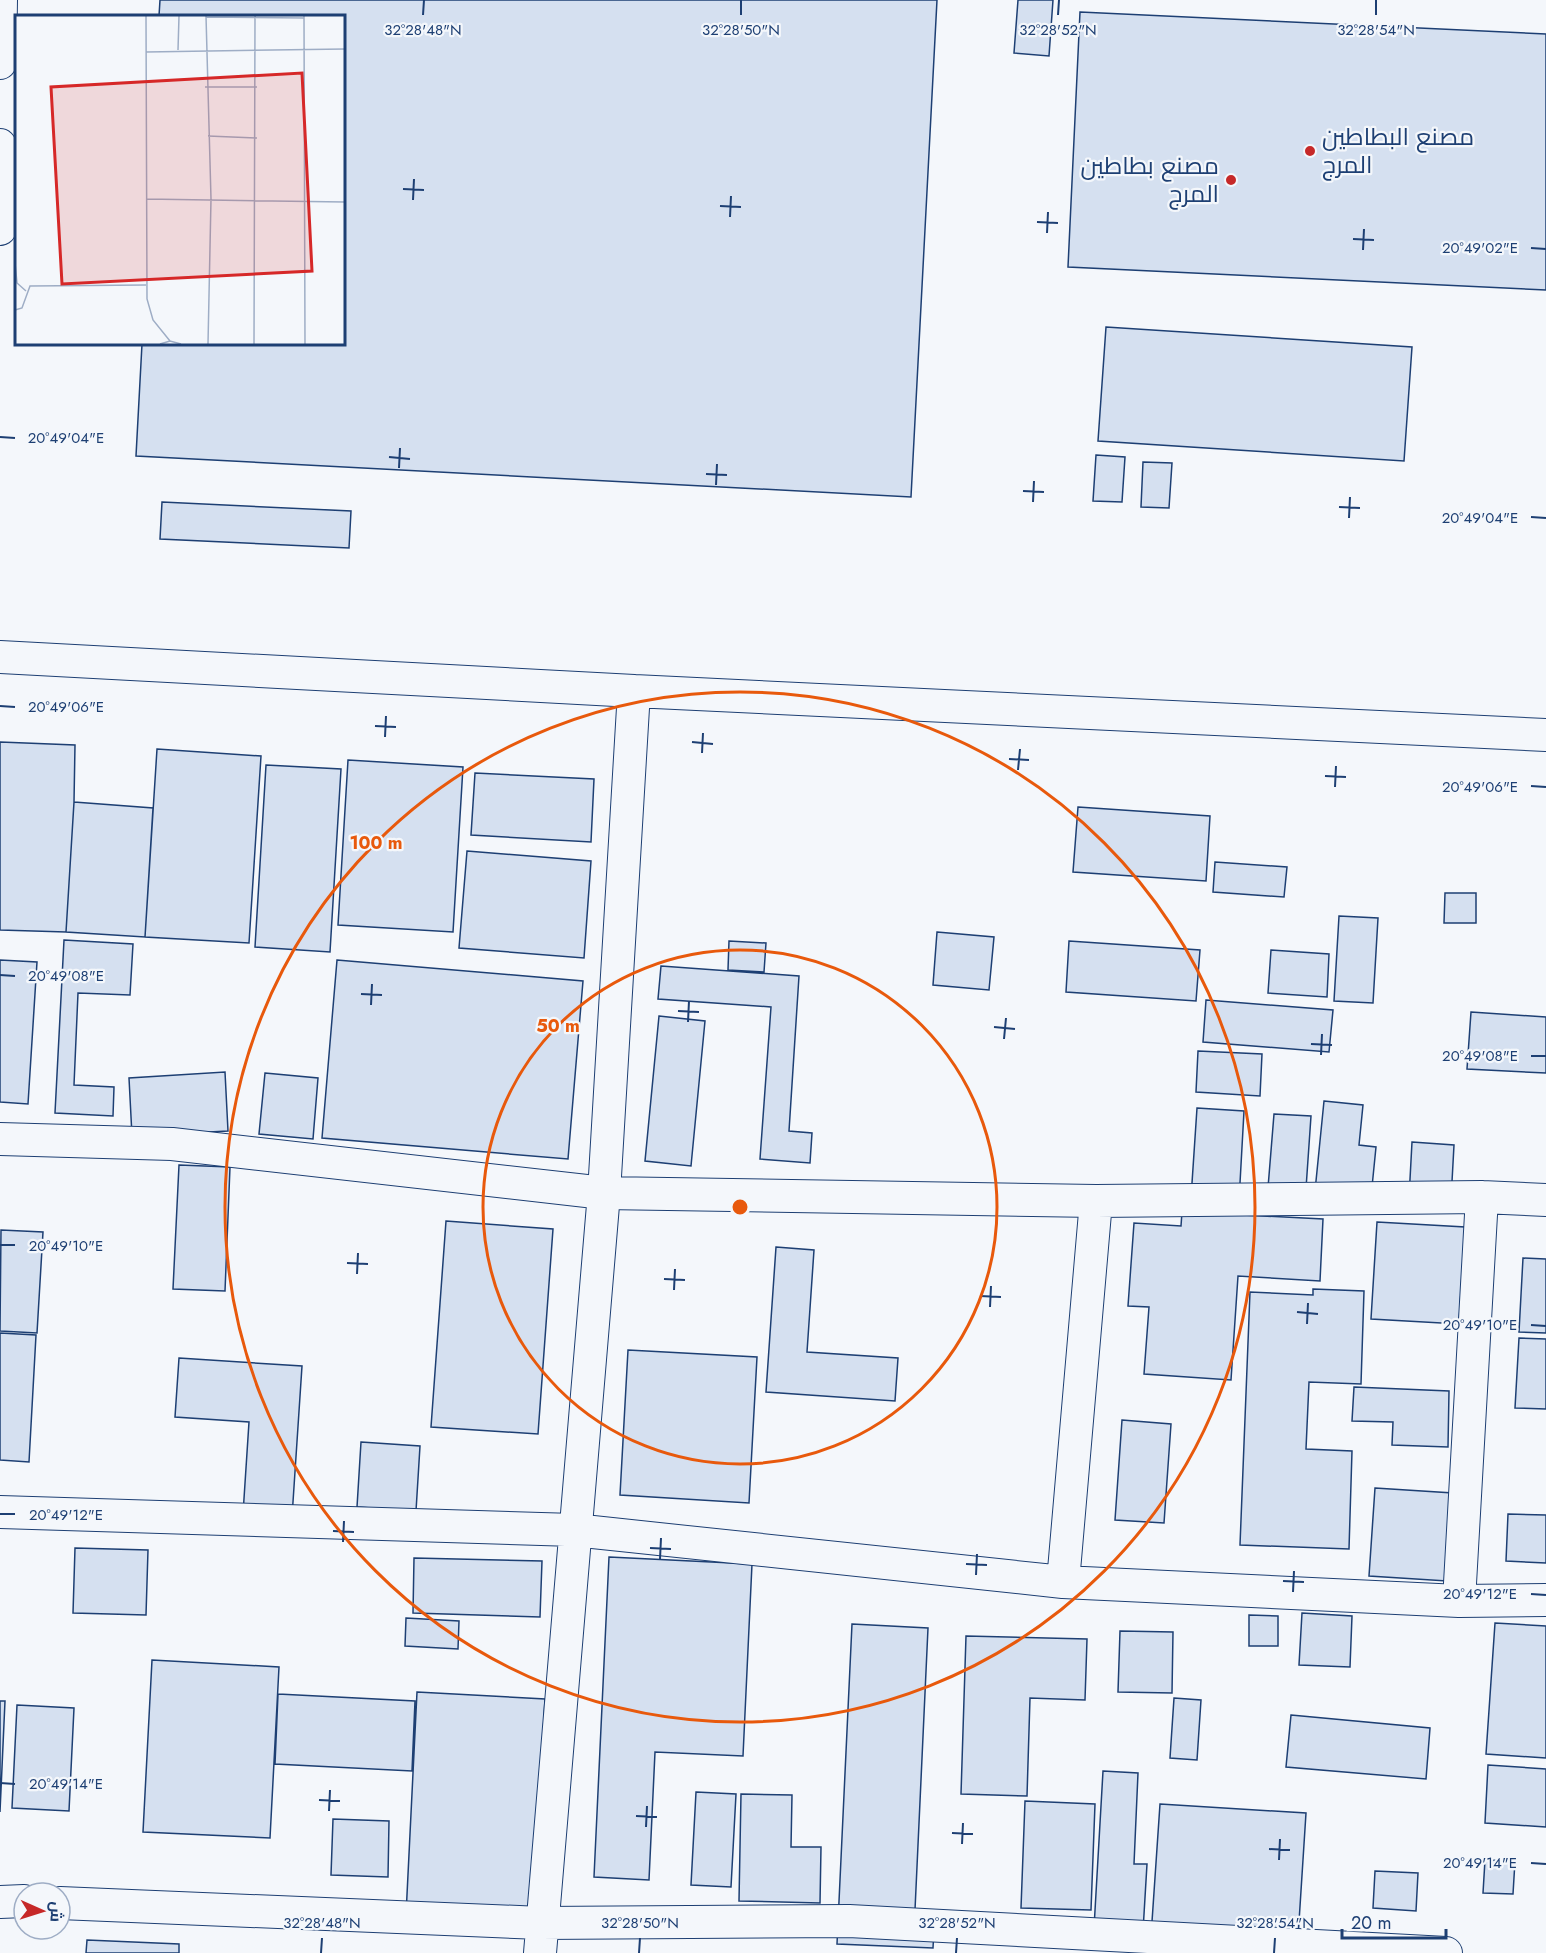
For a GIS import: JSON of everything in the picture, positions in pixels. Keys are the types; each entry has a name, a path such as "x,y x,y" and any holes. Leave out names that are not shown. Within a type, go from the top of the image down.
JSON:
{"street":[{"path":"0,63 1,0"},
{"path":"0,145 2,219 0,229"},
{"path":"0,657 634,691 1546,735"},
{"path":"541,1938 604,1193 634,691"},
{"path":"0,1139 172,1144 604,1193 1096,1202 1482,1197 1546,1200"},
{"path":"1459,1601 1482,1197"},
{"path":"1063,1582 1096,1202"},
{"path":"0,1512 574,1530 1063,1582 1459,1601 1546,1600"},
{"path":"72,1904 541,1938 849,1921 1446,1953"}],"building":[{"path":"160,0 937,0 911,497 136,456 142,345 345,345 345,15 159,15"},
{"path":"1018,0 1053,0 1049,56 1014,53"},
{"name":"مصنع البطاطين المرج","path":"1080,12 1546,34 1546,290 1068,267"},
{"path":"1106,327 1412,347 1404,461 1098,441"},
{"path":"1096,455 1125,457 1122,502 1093,501"},
{"path":"1143,462 1172,463 1169,508 1141,507"},
{"path":"162,502 351,511 349,548 160,539"},
{"path":"0,742 75,745 66,932 0,930"},
{"path":"157,749 261,756 249,943 145,937"},
{"path":"348,760 463,767 453,932 338,925"},
{"path":"266,765 341,769 330,952 255,947"},
{"path":"475,773 594,779 591,842 471,835"},
{"path":"74,802 153,808 145,937 66,932"},
{"path":"1078,807 1210,816 1206,881 1073,872"},
{"path":"467,851 591,861 584,958 459,948"},
{"path":"1215,862 1287,867 1284,897 1213,892"},
{"path":"1445,893 1476,893 1476,923 1444,923"},
{"path":"1339,916 1378,918 1373,1003 1334,1001"},
{"path":"937,932 994,937 989,990 933,985"},
{"path":"64,940 133,944 130,995 78,993 74,1085 114,1087 113,1116 55,1113"},
{"path":"729,941 766,943 764,972 728,970"},
{"path":"1069,941 1200,950 1196,1001 1066,992"},
{"path":"1271,950 1329,954 1327,997 1268,993"},
{"path":"0,960 37,962 28,1104 0,1102"},
{"path":"337,960 583,981 568,1159 322,1138"},
{"path":"661,966 799,976 789,1131 812,1133 810,1163 760,1159 771,1007 658,999"},
{"path":"1206,1000 1333,1010 1329,1052 1203,1042"},
{"path":"1471,1012 1546,1017 1546,1073 1467,1069"},
{"path":"659,1016 705,1021 691,1166 645,1161"},
{"path":"1198,1051 1262,1054 1260,1096 1196,1092"},
{"path":"225,1072 228,1131 132,1136 129,1078"},
{"path":"265,1073 318,1078 313,1139 259,1134"},
{"path":"1324,1101 1363,1105 1359,1145 1376,1147 1370,1207 1314,1201"},
{"path":"1197,1108 1244,1111 1239,1201 1191,1198"},
{"path":"1274,1114 1311,1116 1305,1203 1267,1200"},
{"path":"1412,1142 1454,1145 1451,1200 1409,1198"},
{"path":"179,1165 230,1167 225,1291 173,1289"},
{"path":"1182,1212 1323,1219 1320,1281 1238,1276 1231,1380 1144,1374 1149,1307 1128,1306 1134,1223 1181,1226"},
{"path":"446,1221 553,1229 538,1434 431,1427"},
{"path":"1377,1222 1465,1227 1459,1324 1371,1319"},
{"path":"1,1230 43,1232 37,1333 0,1331"},
{"path":"776,1247 814,1250 807,1352 898,1358 895,1401 766,1392"},
{"path":"1523,1258 1546,1259 1546,1333 1519,1332"},
{"path":"1313,1289 1364,1291 1361,1384 1309,1382 1306,1449 1352,1451 1349,1549 1240,1545 1250,1292 1313,1295"},
{"path":"0,1333 36,1335 29,1462 0,1460"},
{"path":"1519,1338 1546,1339 1546,1409 1515,1408"},
{"path":"628,1350 757,1357 749,1503 620,1495"},
{"path":"179,1358 302,1366 292,1517 243,1514 249,1422 175,1417"},
{"path":"1354,1387 1449,1391 1448,1447 1392,1445 1393,1422 1352,1421"},
{"path":"1122,1420 1171,1424 1164,1523 1115,1520"},
{"path":"361,1442 420,1446 416,1511 357,1507"},
{"path":"1375,1488 1453,1493 1447,1581 1369,1576"},
{"path":"1508,1514 1546,1515 1546,1563 1506,1561"},
{"path":"75,1548 148,1550 146,1615 73,1613"},
{"path":"609,1557 752,1564 743,1756 655,1752 649,1880 594,1877"},
{"path":"414,1558 542,1561 540,1617 413,1613"},
{"path":"1302,1613 1352,1616 1350,1667 1299,1665"},
{"path":"1249,1615 1278,1616 1278,1646 1249,1646"},
{"path":"406,1618 459,1621 458,1649 405,1646"},
{"path":"1495,1623 1546,1626 1546,1758 1486,1754"},
{"path":"852,1624 928,1628 915,1910 935,1911 933,1948 837,1944"},
{"path":"1120,1631 1173,1632 1172,1693 1118,1692"},
{"path":"966,1636 1087,1639 1085,1700 1030,1698 1027,1796 961,1794"},
{"path":"152,1660 279,1667 270,1838 143,1832"},
{"path":"417,1692 545,1699 533,1921 406,1915"},
{"path":"278,1694 415,1701 412,1771 275,1764"},
{"path":"1174,1698 1201,1700 1197,1760 1170,1758"},
{"path":"0,1701 5,1701 0,1812"},
{"path":"17,1705 74,1708 69,1811 12,1808"},
{"path":"1291,1715 1430,1728 1426,1779 1286,1767"},
{"path":"1488,1765 1546,1769 1546,1827 1485,1823"},
{"path":"1103,1771 1138,1773 1134,1864 1147,1864 1143,1931 1094,1928"},
{"path":"696,1792 736,1794 731,1887 691,1885"},
{"path":"741,1794 792,1795 791,1847 821,1847 820,1903 739,1901"},
{"path":"1025,1801 1095,1804 1091,1910 1021,1908"},
{"path":"1160,1804 1306,1813 1297,1953 1150,1951"},
{"path":"333,1819 389,1821 388,1877 331,1875"},
{"path":"1485,1860 1515,1861 1513,1894 1483,1893"},
{"path":"1375,1871 1418,1873 1416,1911 1373,1908"},
{"path":"87,1940 179,1944 179,1953 86,1953"}],"place":[{"name":"مصنع البطاطين المرج","path":"1310,151"},
{"name":"مصنع بطاطين المرج","path":"1231,180"}]}
